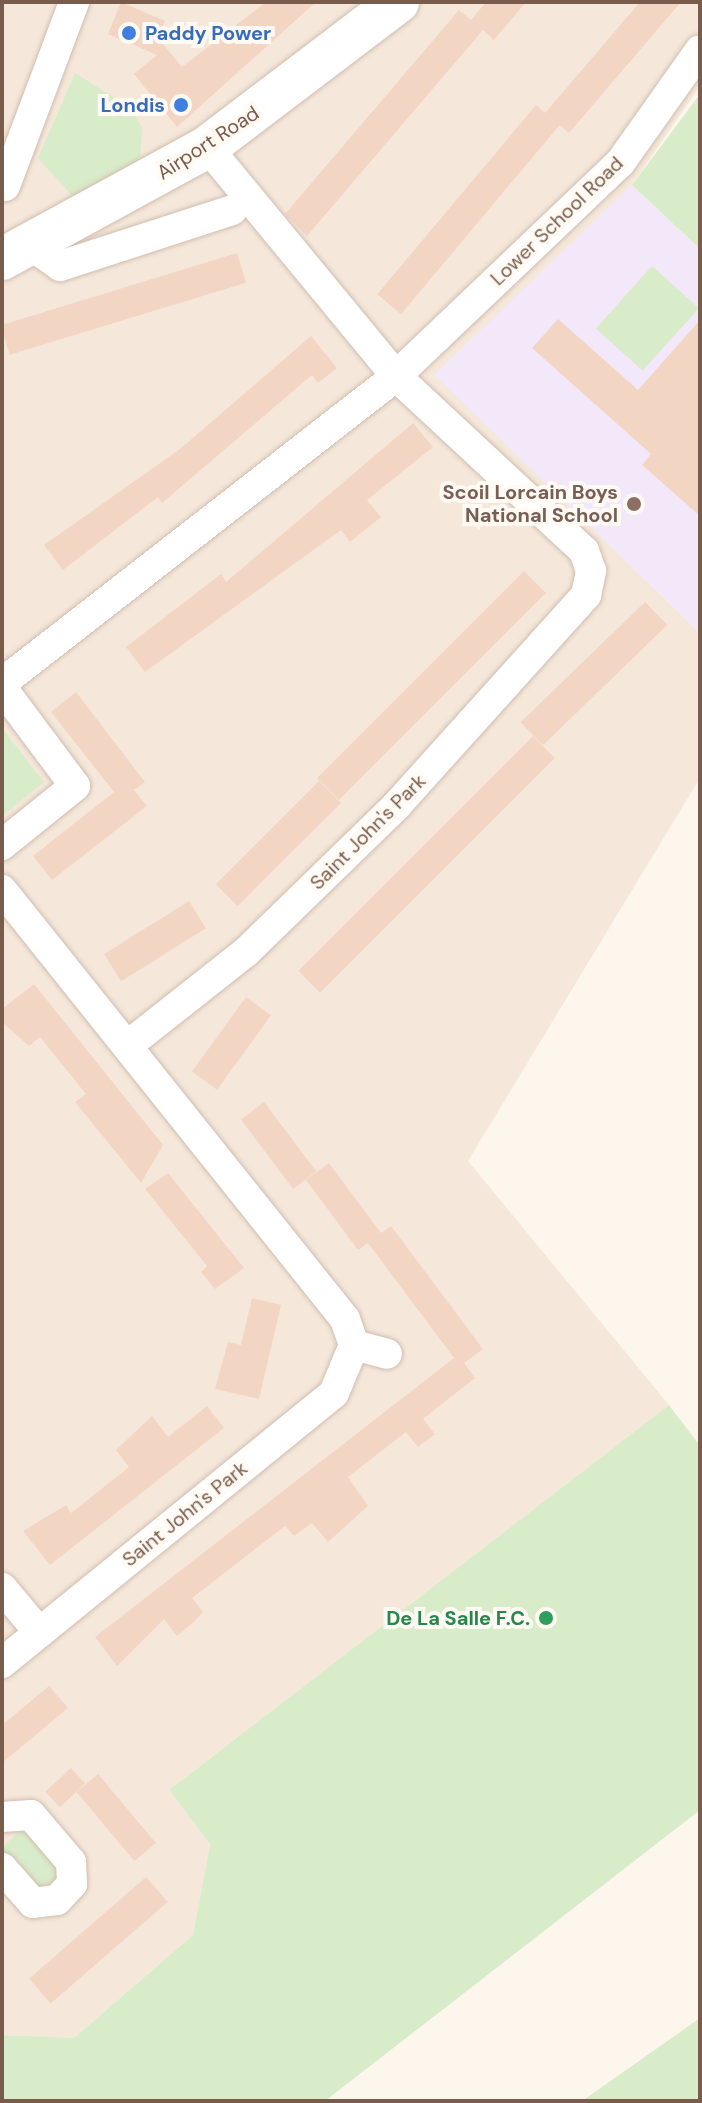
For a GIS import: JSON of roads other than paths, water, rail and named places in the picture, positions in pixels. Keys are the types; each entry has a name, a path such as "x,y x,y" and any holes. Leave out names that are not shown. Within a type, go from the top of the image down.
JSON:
{"main road":[{"name":"Airport Road","path":"16,251 207,147 398,2"}],"street":[{"path":"5,186 74,2"},
{"name":"Lower School Road","path":"396,376 620,163 700,50"},
{"path":"2,845 75,786 2,686 396,376 207,147"},
{"path":"16,251 60,266 232,210"},
{"name":"Saint John's Park","path":"127,1046 246,952 397,805 586,595 591,571 584,551 396,376"},
{"path":"2,890 345,1319 354,1345 387,1354"},
{"name":"Saint John's Park","path":"2,1663 334,1393 354,1345"},
{"path":"2,1588 39,1632"},
{"path":"2,1817 31,1815 71,1862 72,1884 57,1900 33,1903 2,1868"}],"place":[{"name":"Paddy Power","path":"129,33"},
{"name":"Londis","path":"181,105"},
{"name":"Scoil Lorcain Boys National School","path":"634,504"},
{"name":"De La Salle F.C.","path":"546,1618"}]}
